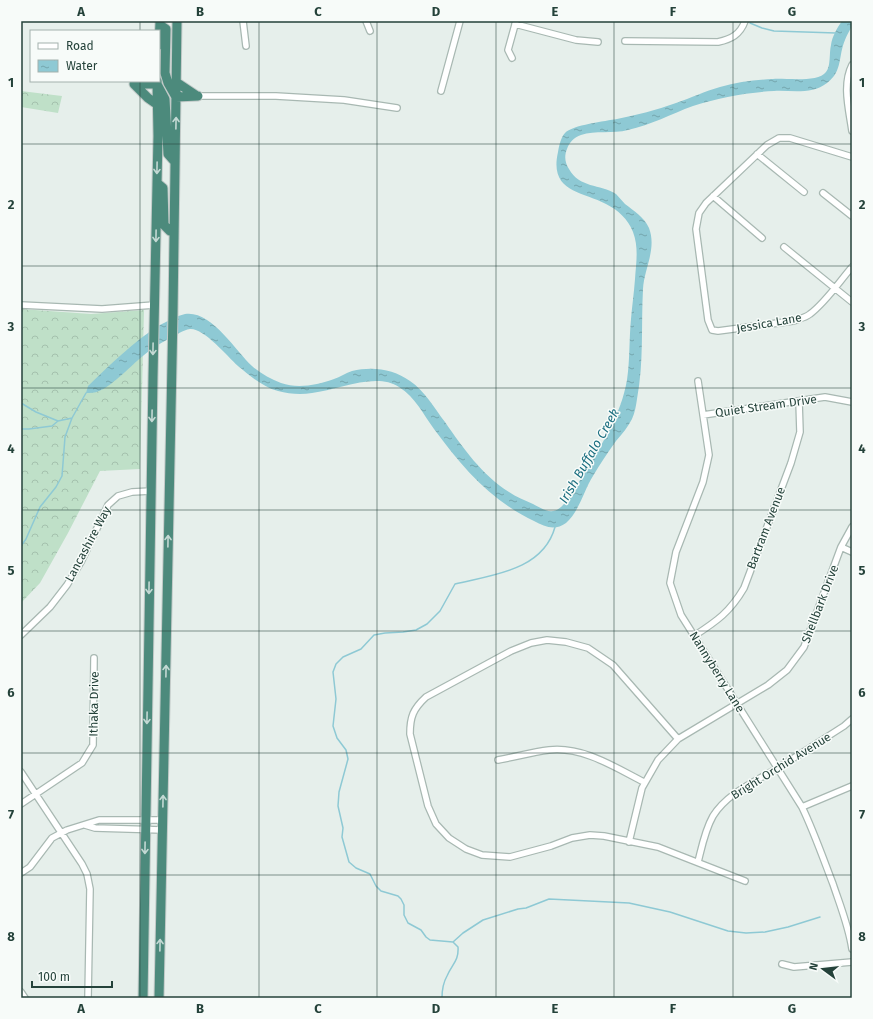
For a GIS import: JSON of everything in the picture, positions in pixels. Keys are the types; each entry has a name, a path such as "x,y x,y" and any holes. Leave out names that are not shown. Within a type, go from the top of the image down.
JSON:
{"highway":[{"path":"159,998 173,313 177,21"},
{"path":"160,23 166,29 165,73 168,83 176,97"},
{"path":"176,82 198,96"},
{"path":"157,83 165,99 168,154 175,162"},
{"path":"157,83 134,84 148,98 158,105"},
{"path":"143,998 157,183 157,83"},
{"path":"176,97 198,96"},
{"path":"157,183 163,188 164,225 170,231 174,231"}],"street":[{"path":"243,21 246,46"},
{"path":"366,21 370,31"},
{"path":"441,91 460,21"},
{"path":"625,41 718,42 729,40 736,35 740,31 745,21"},
{"path":"512,58 508,50 515,23 576,40 598,42"},
{"path":"852,65 846,83 852,130"},
{"path":"198,96 283,96 344,100 397,108"},
{"path":"762,238 713,196 757,154 774,140 779,138 790,138 852,157"},
{"path":"757,154 804,192"},
{"path":"823,193 852,216"},
{"name":"Jessica Lane","path":"713,196 699,213 696,229 708,320 712,330 718,331 793,321 804,317 810,314 826,299 852,267"},
{"path":"784,247 852,302"},
{"path":"21,305 102,309 154,304"},
{"name":"Nannyberry Lane","path":"698,380 709,455 703,482 676,552 670,583 681,615 802,807 842,910 850,936 852,949"},
{"name":"Quiet Stream Drive","path":"703,415 825,397 852,402"},
{"name":"Bartram Avenue","path":"694,636 716,622 735,603 744,588 792,463 800,432 800,401"},
{"name":"Lancashire Way","path":"21,635 50,607 67,585 81,562 108,505 118,496 132,492 151,491"},
{"name":"Shellbark Drive","path":"629,842 644,782 658,760 678,739 768,685 787,670 804,647 841,548 852,527"},
{"path":"841,548 852,552"},
{"path":"678,739 614,665 588,648 566,642 548,640 531,643 511,651 426,697 418,705 410,722 410,734 428,806 436,824 449,838 466,849 482,855 510,857 551,846 572,838 590,835 604,836 658,847 745,881"},
{"name":"Ithaka Drive","path":"21,804 82,763 93,745 94,658"},
{"name":"Bright Orchid Avenue","path":"698,862 705,834 714,815 728,799 743,788 778,768 844,726 852,719"},
{"path":"498,760 550,750 565,750 599,760 644,782"},
{"path":"21,772 62,832 87,874 90,890 88,998"},
{"path":"802,807 852,786"},
{"path":"21,872 30,866 52,838 62,832 99,820 146,825 162,830"},
{"path":"85,825 95,828 146,825 163,820"},
{"path":"782,964 794,967 852,962"},
{"path":"21,992 25,998"}],"green space":[{"path":"21,91 62,96 58,113 21,107"},
{"path":"21,309 91,314 144,310 140,469 100,471 40,583 21,603"}],"water":[{"path":"842,21 852,21 843,46 838,68 832,78 821,87 808,91 764,92 723,98 693,106 636,128 616,132 581,135 574,139 569,145 565,154 565,159 573,175 584,183 616,194 644,221 649,228 652,244 643,289 641,371 634,414 629,425 613,445 596,472 571,518 566,523 558,527 542,525 518,513 478,482 434,429 419,406 405,391 390,383 379,381 357,383 304,394 278,391 257,381 202,333 190,329 185,330 153,348 103,389 96,392 86,393 88,386 122,354 150,332 178,316 195,314 213,324 222,332 255,369 266,376 287,385 301,386 321,383 352,371 367,369 390,371 404,377 425,395 466,451 490,478 518,497 545,510 556,510 563,505 575,489 605,439 616,416 624,393 628,372 630,327 637,256 633,232 622,215 610,206 577,192 563,183 558,175 556,165 562,137 569,130 575,128 654,110 726,85 767,79 816,78 828,69 832,39"}],"waterway":[{"path":"750,23 774,31 836,33"},
{"name":"Irish Buffalo Creek","path":"21,429 52,426 58,421 72,418 86,393"},
{"path":"21,403 36,412 58,421"},
{"path":"21,546 26,539 40,507 56,487 62,476 65,437 72,418"},
{"path":"442,998 444,984 456,959 458,947 453,942 430,940 421,930 408,923 404,915 404,905 401,899 398,896 381,891 376,886 370,874 356,868 349,862 342,837 343,828 338,806 339,792 348,759 346,750 337,738 333,726 336,699 333,672 336,664 343,657 361,649 374,635 416,630 427,624 440,611 455,584 499,574 528,562 549,542 555,527"},
{"path":"453,942 463,933 483,920 526,908 549,899 629,903 670,912 728,931 746,933 765,932 788,927 820,917"}]}
